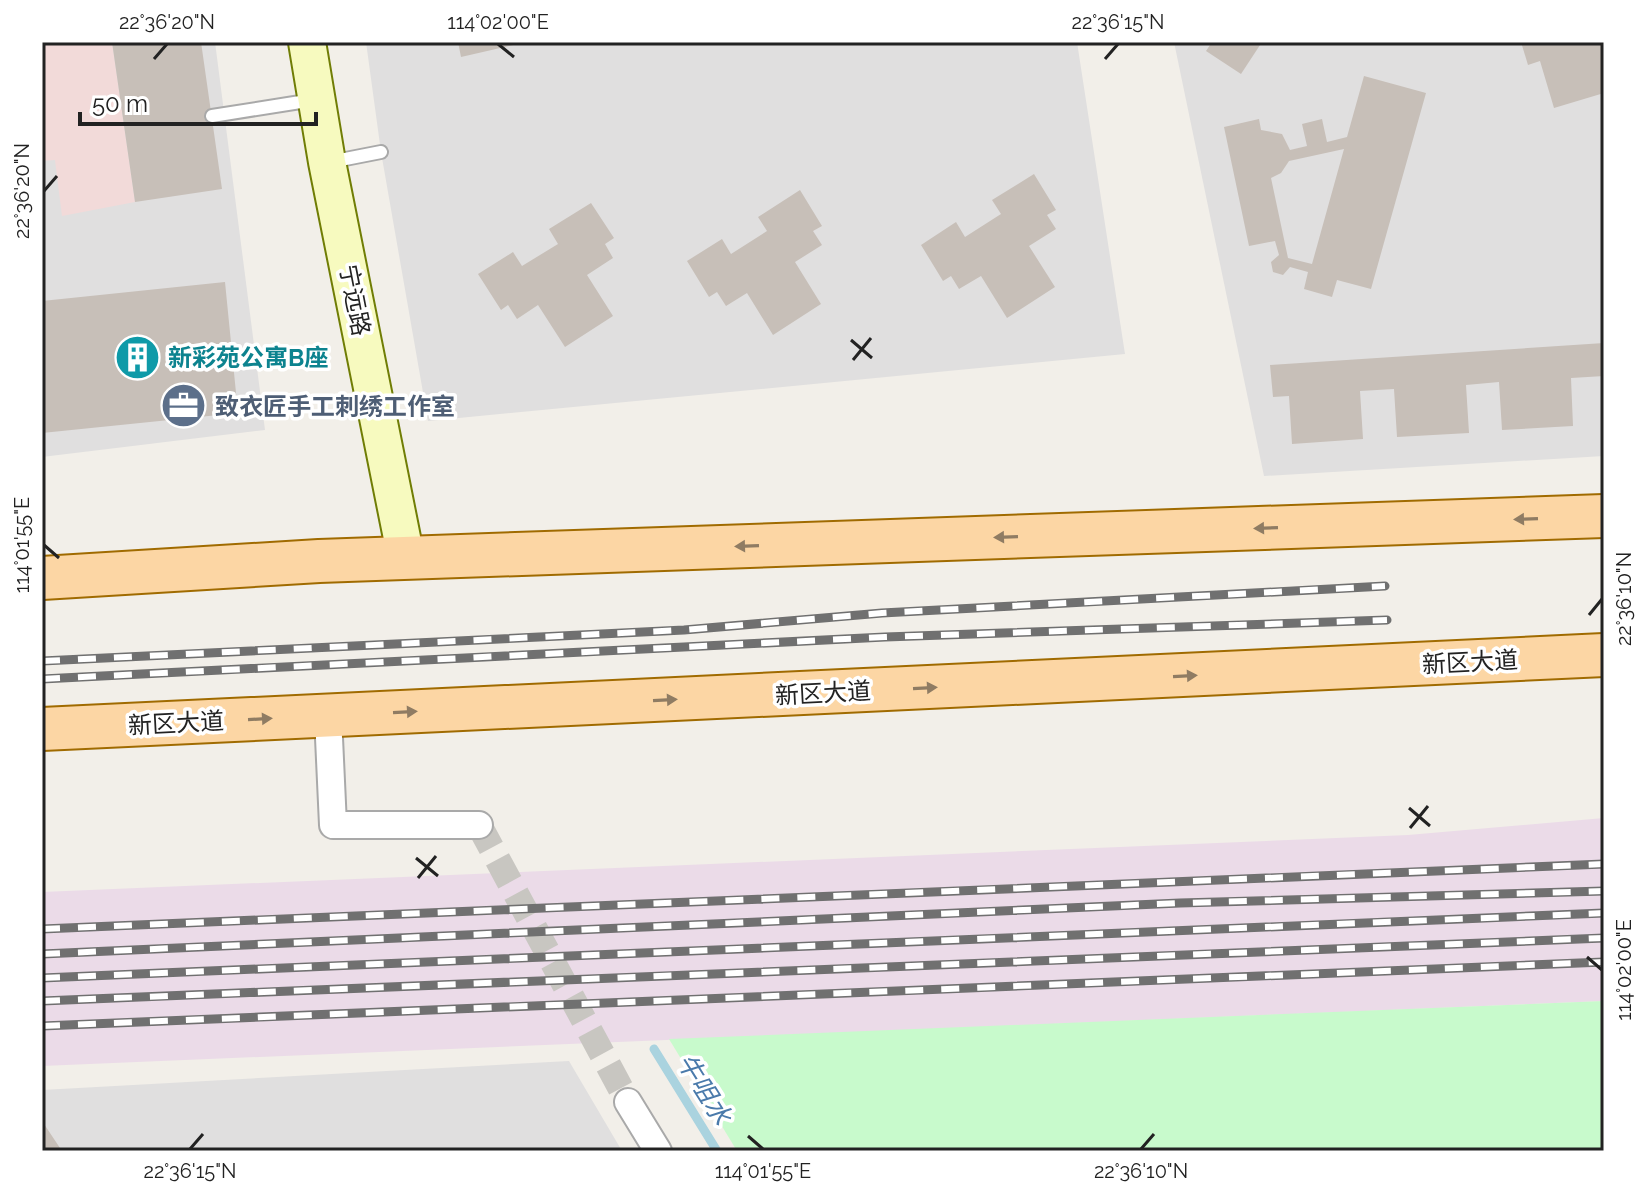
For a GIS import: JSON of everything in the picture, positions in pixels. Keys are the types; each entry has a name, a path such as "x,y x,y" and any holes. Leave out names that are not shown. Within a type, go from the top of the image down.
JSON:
{"main road":[{"path":"42,578 406,558 1604,516"},
{"name":"新区大道","path":"42,729 1604,655"}],"street":[{"name":"宁远路","path":"307,42 327,162 406,558"},
{"path":"328,716 333,825 479,825"},
{"path":"628,1102 658,1151"}],"lane":[{"path":"212,116 316,99"},
{"path":"327,162 381,152"}],"shaded area":[{"path":"42,42 215,42 265,430 42,457"},
{"path":"42,42 112,42 135,202 62,216 55,160 42,161"},
{"path":"366,42 1077,42 1125,354 428,421 381,152"},
{"path":"1174,42 1604,42 1604,456 1264,476"},
{"path":"1604,818 1604,1001 42,1066 42,892 1408,835"},
{"path":"569,1061 622,1151 42,1151 42,1090"}],"green space":[{"path":"1604,1001 1604,1151 737,1151 669,1039"}],"building":[{"path":"112,42 201,42 222,189 135,202"},
{"path":"458,42 522,42 522,43 461,57"},
{"path":"1212,42 1262,42 1241,74 1206,51"},
{"path":"1521,42 1604,42 1604,93 1554,108 1540,61 1528,65"},
{"path":"1364,76 1426,93 1371,289 1337,280 1332,297 1304,289 1308,272 1290,267 1283,275 1273,272 1271,262 1279,255 1275,241 1249,246 1224,127 1259,119 1261,130 1282,134 1290,150 1307,146 1302,124 1322,119 1327,142 1347,137","holes":["1344,149 1312,264 1288,258 1271,178 1281,173 1289,161"]},
{"path":"1034,174 1056,210 1047,215 1056,229 1029,246 1055,287 1007,318 981,276 959,289 951,276 943,281 921,245 956,222 965,237 1001,214 992,200"},
{"path":"800,190 822,226 813,231 822,245 795,262 821,304 773,335 747,293 726,306 717,292 709,297 687,261 722,239 731,254 767,231 758,217"},
{"path":"591,203 614,238 605,244 613,258 587,275 613,316 565,347 538,305 517,319 508,305 501,310 478,274 513,252 522,266 558,244 549,229"},
{"name":"新彩苑公寓B座","path":"225,282 238,413 42,433 42,301"},
{"path":"1604,343 1604,376 1571,378 1573,426 1502,430 1499,382 1466,385 1469,433 1397,437 1394,389 1360,391 1363,439 1292,444 1289,396 1273,397 1270,365"},
{"path":"42,1121 62,1151 42,1151"}],"waterway":[{"name":"牛咀水","path":"654,1049 717,1151"}],"tunnel":[{"path":"479,825 628,1102"}],"railway":[{"path":"42,661 684,630 882,613 1385,586"},
{"path":"42,679 885,637 1387,620"},
{"path":"42,929 1604,864"},
{"path":"42,954 1180,903 1604,891"},
{"path":"42,978 1604,913"},
{"path":"42,1001 1604,938"},
{"path":"42,1026 1604,962"}],"place":[{"name":"新彩苑公寓B座","path":"137,357"},
{"name":"致衣匠手工刺绣工作室","path":"184,406"}]}
